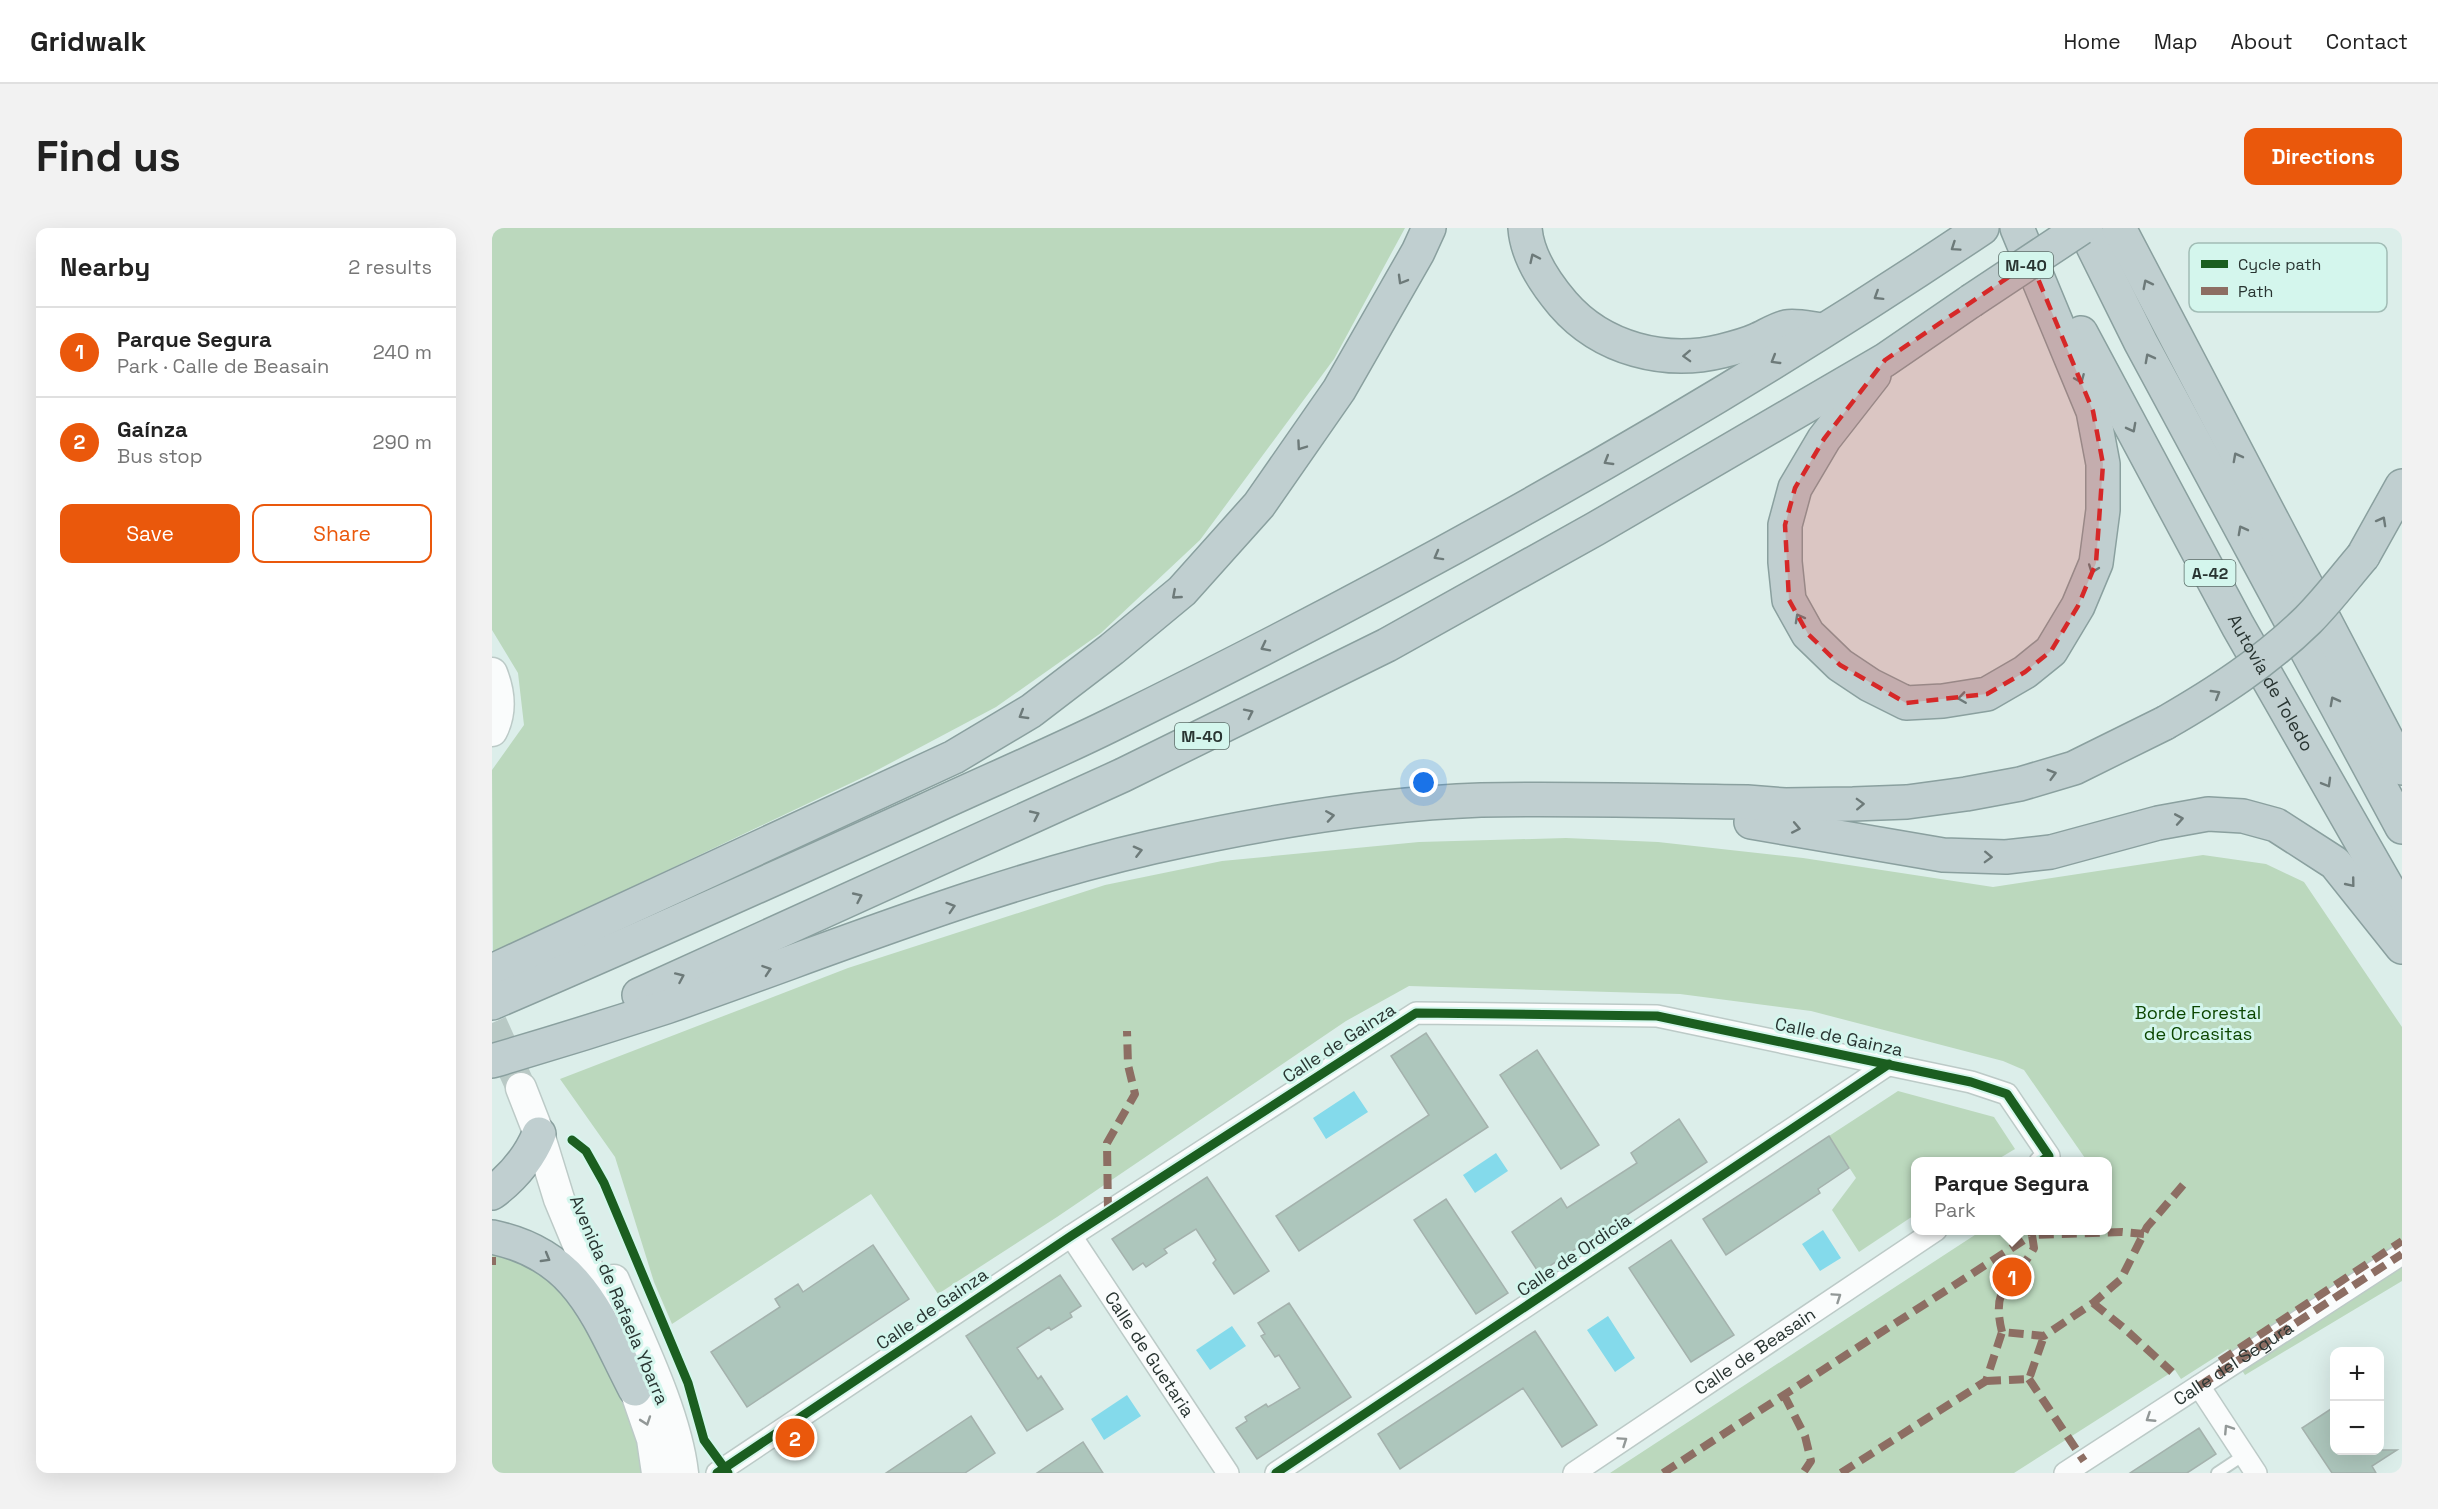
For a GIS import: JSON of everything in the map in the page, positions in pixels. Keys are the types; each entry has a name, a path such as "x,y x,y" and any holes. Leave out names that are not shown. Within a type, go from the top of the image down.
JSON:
{"highway":[{"path":"492,971 954,757 1031,711 1112,649 1182,591 1259,506 1339,390 1418,252 1429,228"},
{"path":"1525,228 1526,241 1547,286 1574,317 1602,337 1640,352 1656,356 1698,355 1721,352 1787,327 1825,330"},
{"path":"492,1003 704,912 1138,711 1361,598 1574,482 1825,330 1982,228"},
{"path":"1885,360 1824,439 1795,488 1785,525 1785,562 1789,600 1808,634 1840,665 1870,685 1906,703 1943,701 1987,694 2025,672 2051,651 2078,606 2096,563 2103,510 2103,464 2093,411 2017,228"},
{"name":"Autovía de Toledo","path":"2026,228 2233,616 2402,913"},
{"name":"M-40","path":"492,1060 753,945 1123,775 1387,645 1605,523 1885,360 2082,228"},
{"name":"A-42","path":"2082,228 2141,343 2402,827"},
{"path":"2119,228 2402,768"},
{"path":"492,1060 667,1006 864,935 1080,865 1153,847 1250,828 1372,809 1479,800 1747,802 1785,805 1908,802 2020,784 2074,768 2165,723 2222,691 2273,651 2309,619 2363,556 2402,486"},
{"path":"1571,801 1782,826 1942,855 2006,857 2051,852 2158,823 2208,814 2243,816 2276,825 2335,863 2402,947"},
{"path":"492,1193 520,1167 529,1155 539,1134"},
{"path":"492,1238 531,1250 557,1264 569,1275 600,1322 635,1389"}],"main road":[{"path":"492,673 498,688 500,706 492,731"},
{"name":"Avenida de Rafaela Ybarra","path":"521,1088 539,1134 559,1198 635,1389 652,1439 657,1473"},
{"name":"Avenida de Rafaela Ybarra","path":"539,1134 585,1216 629,1315 668,1414 683,1473"}],"street":[{"name":"Calle de Gainza","path":"717,1473 1071,1236 1416,1013 1657,1016 1971,1082 2007,1094 2043,1157"},
{"name":"Calle de Ordicia","path":"1276,1473 1889,1064"},
{"name":"Calle de Beasain","path":"1574,1473 1929,1235"},
{"name":"Calle de Guetaria","path":"1071,1236 1228,1473"},
{"name":"Calle del Segura","path":"2065,1473 2402,1254"},
{"path":"2199,1386 2256,1473"}],"lane":[{"path":"2217,1473 2244,1455"}],"highlighted area":[{"path":"2031,262 2093,411 2103,464 2096,563 2078,606 2051,651 2025,672 1987,694 1906,703 1840,665 1808,634 1789,600 1785,525 1795,488 1824,439 1885,360"}],"green space":[{"path":"492,228 1405,228 1334,359 1200,540 1101,633 996,707 868,775 493,953 492,770 524,725 518,673 492,630"},
{"name":"Borde Forestal de Orcasitas","path":"1566,838 1658,842 1803,858 1993,887 2203,855 2266,864 2304,882 2402,1027 2402,1281 2245,1375 2228,1349 2181,1379 2175,1370 2014,1473 1610,1473 1975,1235 2112,1235 2112,1157 2084,1157 2024,1070 2003,1061 1811,1011 1680,994 1409,986 1346,1021 1057,1217 938,1294 871,1194 672,1324 654,1282 615,1157 560,1079 848,968 1105,885 1222,861 1419,842"},
{"path":"1898,1091 1994,1117 2015,1149 2002,1157 1911,1157 1911,1217 1859,1252 1832,1210 1856,1178 1829,1136"},
{"path":"492,1248 542,1266 593,1333 633,1422 643,1473 492,1473"}],"water":[{"path":"1354,1091 1368,1112 1326,1139 1313,1118"},
{"path":"1496,1153 1508,1171 1475,1193 1463,1175"},
{"path":"1823,1230 1841,1258 1820,1271 1802,1244"},
{"path":"1608,1316 1635,1358 1615,1372 1587,1330"},
{"path":"1232,1326 1246,1346 1210,1370 1196,1350"},
{"path":"1127,1395 1141,1416 1104,1440 1091,1419"}],"building":[{"path":"1426,1033 1488,1127 1299,1251 1276,1216 1429,1115 1391,1056"},
{"path":"1537,1050 1599,1145 1561,1169 1500,1075"},
{"path":"1679,1119 1707,1162 1539,1273 1512,1232 1561,1198 1567,1208 1637,1163 1631,1153"},
{"path":"1829,1136 1849,1168 1818,1189 1820,1193 1726,1255 1703,1219"},
{"path":"1207,1177 1269,1271 1234,1294 1213,1263 1216,1260 1196,1229 1164,1249 1167,1253 1146,1267 1143,1263 1133,1270 1112,1239"},
{"path":"1446,1199 1508,1293 1476,1314 1414,1220"},
{"path":"1671,1240 1734,1335 1691,1362 1629,1268"},
{"path":"873,1245 909,1299 747,1407 711,1352 780,1307 775,1299 798,1284 803,1292"},
{"path":"1060,1275 1081,1306 1070,1313 1072,1317 1051,1330 1049,1327 1017,1348 1038,1379 1041,1376 1063,1409 1027,1431 966,1336"},
{"path":"1289,1303 1351,1397 1257,1459 1236,1428 1247,1421 1245,1417 1266,1404 1268,1407 1300,1388 1279,1355 1275,1357 1261,1336 1265,1334 1258,1323"},
{"path":"1535,1331 1597,1425 1562,1447 1523,1388 1400,1469 1378,1434"},
{"path":"2330,1410 2330,1455 2384,1455 2384,1450 2397,1450 2372,1466 2376,1473 2332,1473 2302,1428"},
{"path":"971,1416 995,1453 965,1473 886,1473"},
{"path":"2199,1428 2216,1454 2187,1473 2130,1473"},
{"path":"1083,1442 1103,1473 1037,1473"}],"tunnel":[{"path":"492,1023 521,1088"}],"marked path":[{"path":"1108,1212 1107,1143 1135,1094 1128,1065 1127,1031"},
{"path":"1841,1473 1986,1381 2002,1332 2044,1336 2093,1303 2121,1279 2147,1227 2184,1184"},
{"path":"2112,1232 2144,1234"},
{"path":"2002,1332 1999,1303 2006,1286 2034,1248 2032,1235"},
{"path":"1663,1473 2032,1235"},
{"path":"2220,1361 2402,1241"},
{"path":"2199,1386 2402,1254"},
{"path":"2093,1303 2172,1372"},
{"path":"1986,1381 2029,1379 2044,1336"},
{"path":"2029,1379 2084,1461"},
{"path":"1784,1395 1805,1436 1811,1461 1803,1473"}],"cycle path":[{"path":"717,1473 1071,1236 1416,1013 1657,1016 1971,1082 2007,1094 2049,1156 2048,1157"},
{"path":"1276,1473 1889,1064"},
{"path":"572,1140 586,1151 604,1183 688,1383 704,1440 728,1473"}],"place":[{"name":"Parque Segura","path":"2012,1277"},
{"name":"Gaínza","path":"795,1438"}]}
